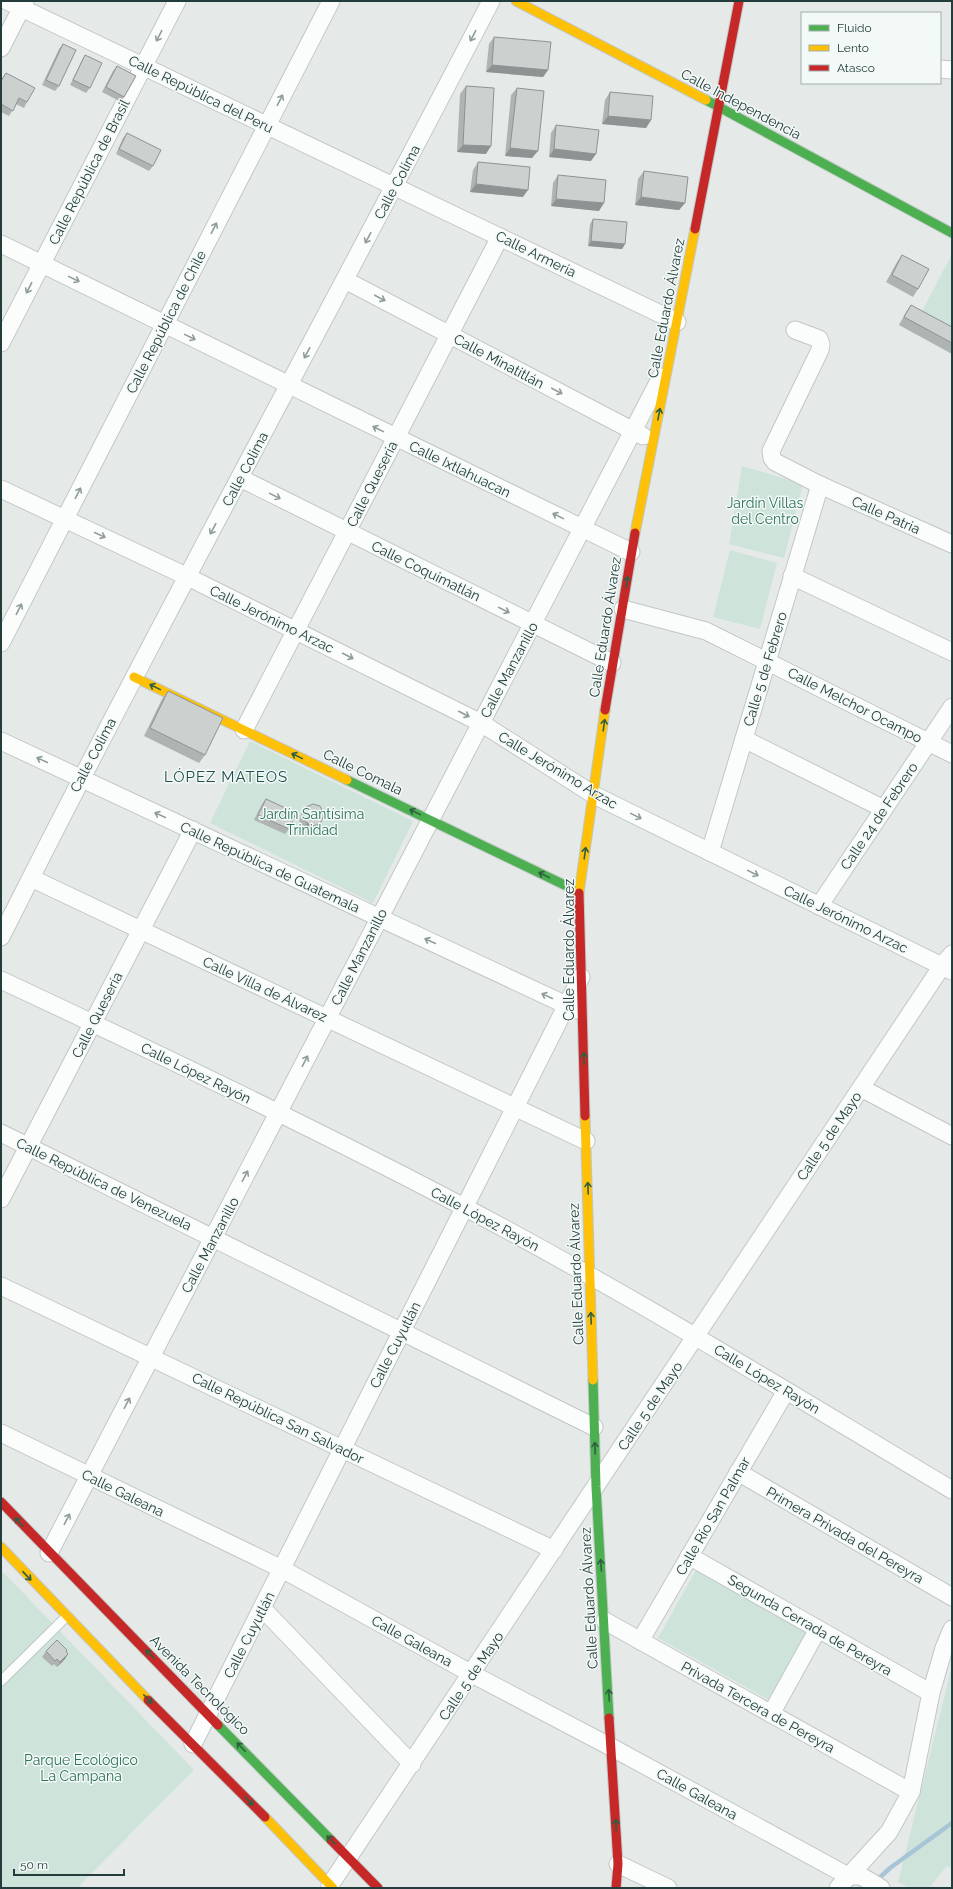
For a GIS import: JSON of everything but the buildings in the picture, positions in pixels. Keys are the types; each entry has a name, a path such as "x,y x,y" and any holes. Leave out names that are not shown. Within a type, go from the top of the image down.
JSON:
{"street":[{"name":"Calle República de Brasil","path":"1,343 177,1"},
{"name":"Calle República de Chile","path":"1,643 331,1"},
{"name":"Calle Colima","path":"1,938 81,778 395,187 491,1"},
{"name":"Calle Independencia","path":"516,1 718,107 952,233"},
{"name":"Calle Eduardo Álvarez","path":"616,1888 618,1864 596,1486 579,892 612,663 623,609 631,552 670,361 739,1"},
{"name":"Calle República del Peru","path":"18,3 144,66 395,187"},
{"path":"1,48 18,3"},
{"path":"941,68 952,70"},
{"name":"Calle Armeria","path":"395,187 677,322"},
{"name":"Calle Quesería","path":"244,730 500,237"},
{"name":"Calle Ixtlahuacan","path":"1,244 631,552"},
{"name":"Calle Minatitlán","path":"345,280 654,441"},
{"name":"Calle Patria","path":"795,330 819,339 821,344 820,350 771,451 772,458 775,462 820,485 952,544"},
{"name":"Calle Manzanillo","path":"49,1553 670,361"},
{"name":"Calle Coquimatlán","path":"240,478 612,663"},
{"name":"Calle 5 de Febrero","path":"710,852 820,485"},
{"name":"Calle Jerónimo Arzac","path":"1,489 188,577 481,723 594,795 818,906 948,964"},
{"path":"792,576 952,652"},
{"name":"Calle Melchor Ocampo","path":"623,609 706,631 952,754"},
{"name":"Calle Comala","path":"134,677 579,892"},
{"name":"Calle 24 de Febrero","path":"818,906 952,707"},
{"path":"744,739 884,809"},
{"name":"Calle República de Guatemala","path":"1,741 583,1013"},
{"name":"Calle Quesería","path":"1,1200 193,830"},
{"name":"Calle Villa de Álvarez","path":"31,878 586,1141"},
{"name":"Calle 5 de Mayo","path":"332,1886 861,1088 948,964"},
{"name":"Calle Cuyutlán","path":"193,1744 582,977"},
{"name":"Calle López Rayón","path":"1,980 279,1112 465,1207 590,1276 695,1337 952,1490"},
{"path":"861,1088 952,1136"},
{"name":"Calle República de Venezuela","path":"1,1133 594,1427"},
{"name":"Calle República San Salvador","path":"1,1286 554,1550"},
{"name":"Calle Río San Palmar","path":"640,1641 786,1391"},
{"name":"Calle Galeana","path":"1,1433 282,1569 472,1674 611,1747 849,1880 881,1888"},
{"name":"Primera Privada del Pereyra","path":"738,1472 952,1597"},
{"name":"Avenida Tecnológico","path":"1,1502 49,1553 209,1714 378,1888"},
{"path":"1,1547 66,1617 332,1886"},
{"name":"Segunda Cerrada de Pereyra","path":"689,1556 931,1694"},
{"path":"262,1608 412,1764"},
{"name":"Privada Tercera de Pereyra","path":"605,1621 911,1792"},
{"path":"849,1880 889,1832 911,1792 931,1694 944,1648 952,1629"},
{"path":"771,1714 818,1630"},
{"path":"618,1864 668,1888"}],"lane":[{"path":"1,1681 66,1617"}],"green space":[{"path":"952,256 952,332 920,315"},
{"name":"Jardín Villas del Centro","path":"742,466 803,484 784,558 729,544"},
{"path":"730,550 777,563 760,629 713,617"},
{"name":"Jardín Santísima Trinidad","path":"250,741 413,821 373,903 210,823"},
{"name":"Parque Ecológico La Campana","path":"1,1570 194,1770 80,1885 82,1888 1,1888"},
{"path":"696,1570 807,1632 769,1700 658,1638"},
{"path":"952,1666 952,1868 947,1866 929,1888 909,1888 898,1882"}],"waterway":[{"path":"876,1881 890,1868 952,1823"}],"traffic: fast":[{"path":"706,100 952,233"},
{"path":"347,780 579,892"},
{"path":"593,1380 596,1487 609,1718"},
{"path":"218,1725 331,1840"}],"traffic: slow":[{"path":"516,1 706,100"},
{"path":"635,533 695,229"},
{"path":"134,677 347,780"},
{"path":"579,893 605,710"},
{"path":"585,1116 593,1380"},
{"path":"1,1547 148,1700"},
{"path":"265,1817 333,1888"}],"traffic: jam":[{"path":"695,229 739,1"},
{"path":"605,710 635,533"},
{"path":"579,893 585,1116"},
{"path":"1,1502 218,1725"},
{"path":"148,1700 265,1817"},
{"path":"609,1718 618,1864 616,1888"},
{"path":"331,1840 378,1888"}],"district":[{"name":"LÓPEZ MATEOS","path":"226,777"}]}
